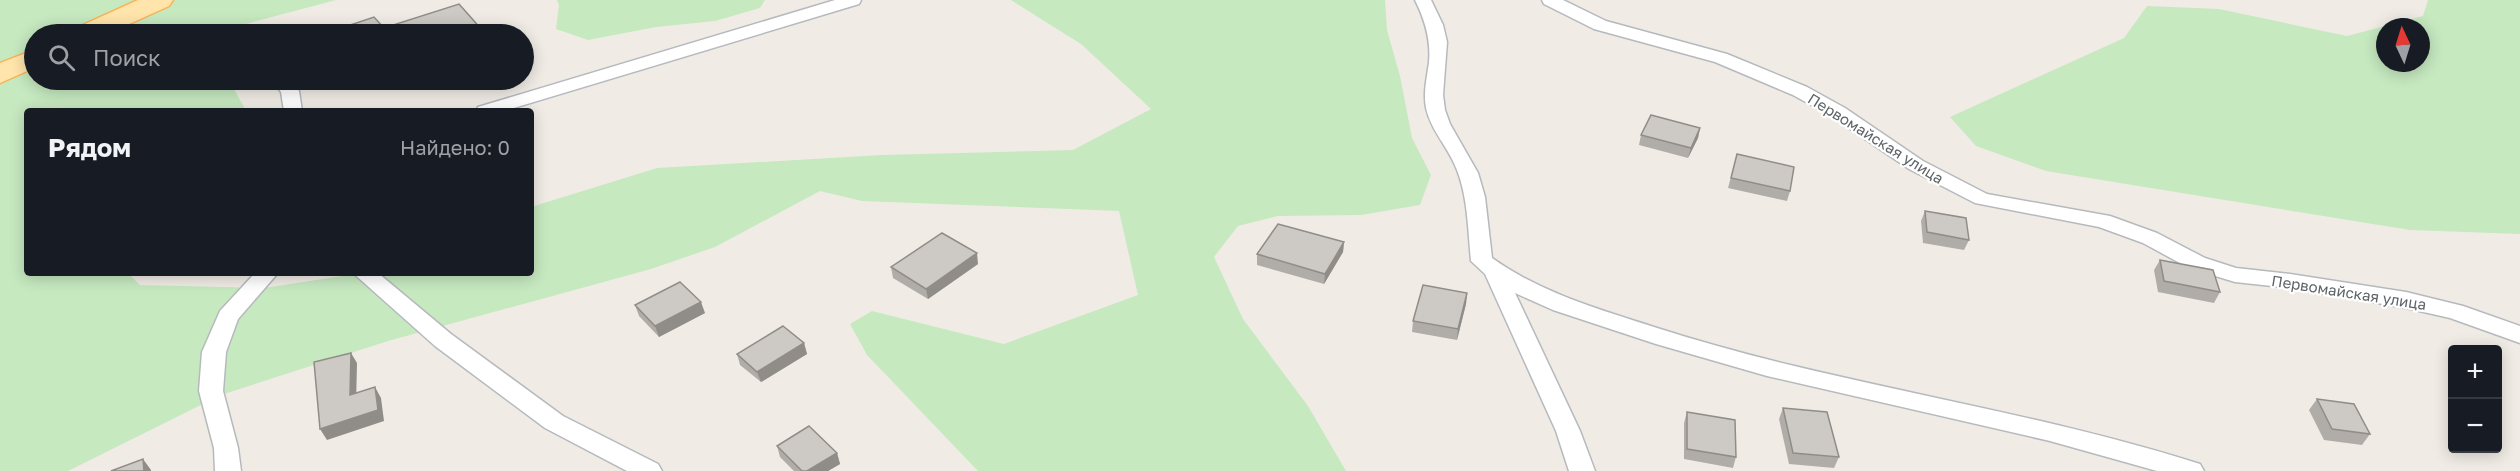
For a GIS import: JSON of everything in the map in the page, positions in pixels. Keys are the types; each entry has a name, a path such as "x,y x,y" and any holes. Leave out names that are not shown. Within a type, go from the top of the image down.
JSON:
{"main road":[{"path":"108,24 160,0"},
{"path":"0,74 24,63"}],"street":[{"path":"495,108 853,0"},
{"path":"1423,0 1433,17 1439,42 1437,70 1432,93 1436,114 1465,164 1472,191 1482,261 1495,272 1565,306 1659,338 1804,376 2032,428 2191,471"},
{"name":"Первомайская улица","path":"1550,0 1600,25 1721,58 1800,91 1838,112 1916,165 1955,187 1982,198 2103,220 2150,238 2197,263 2235,275 2290,281 2406,300 2455,311 2520,335"},
{"path":"289,90 293,108"},
{"path":"1495,272 1568,431 1582,471"},
{"path":"228,471 226,448 212,391 214,352 228,316 264,276"},
{"path":"368,276 443,340 555,422 649,471"}],"green space":[{"path":"0,0 144,0 90,24 24,24 24,54 0,65"},
{"path":"170,0 336,0 246,24 121,24"},
{"path":"557,0 765,0 760,8 715,21 656,27 588,40 556,29 559,5"},
{"path":"1011,0 1385,0 1387,30 1400,76 1412,138 1431,175 1420,205 1361,215 1278,216 1238,226 1214,257 1243,319 1308,406 1346,471 978,471 867,355 850,324 872,311 1004,344 1138,295 1119,211 862,201 820,191 715,247 651,269 388,341 221,395 68,471 0,471 0,79 24,68 24,90 234,90 244,108 24,108 24,276 131,276 140,285 264,288 342,276 534,276 534,206 657,168 882,155 1073,150 1151,109 1081,44"},
{"path":"2428,0 2520,0 2520,234 2410,230 2046,171 1976,146 1950,117 2124,38 2147,6 2219,9 2347,36 2376,28 2376,72 2430,72 2430,18 2415,18 2423,16"}],"building":[{"path":"459,4 477,24 396,24"},
{"path":"374,17 380,24 353,24"},
{"path":"1651,115 1700,128 1691,148 1641,135"},
{"path":"1737,154 1794,167 1790,191 1731,178"},
{"path":"1925,211 1966,218 1969,240 1927,232"},
{"path":"1278,224 1344,242 1325,274 1257,254"},
{"path":"942,233 977,253 926,289 891,267"},
{"path":"2160,260 2213,270 2220,292 2164,281"},
{"path":"680,282 701,302 655,326 635,305"},
{"path":"1423,285 1467,293 1458,329 1413,321"},
{"path":"783,326 804,343 757,372 737,354"},
{"path":"351,353 350,395 375,387 378,410 320,429 314,362"},
{"path":"2317,399 2354,404 2370,434 2332,429"},
{"path":"1783,408 1827,412 1839,457 1793,453"},
{"path":"1687,412 1735,420 1736,457 1687,449"},
{"path":"809,426 837,453 807,471 802,471 777,446"},
{"path":"143,459 144,471 111,471"}]}
